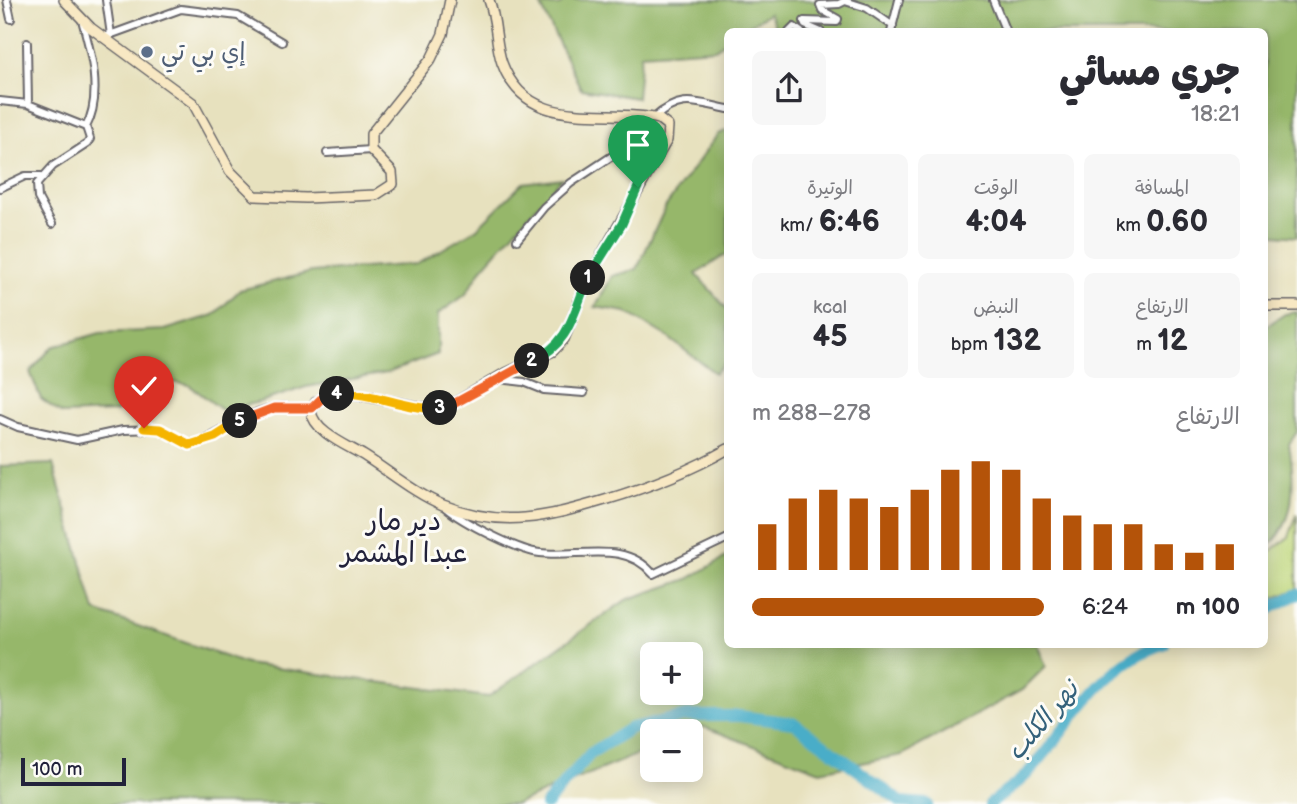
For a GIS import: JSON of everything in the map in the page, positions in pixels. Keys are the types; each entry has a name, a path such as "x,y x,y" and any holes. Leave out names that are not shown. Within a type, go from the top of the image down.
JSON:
{"street":[{"path":"7,0 12,19"},
{"path":"64,0 82,20 107,36 192,103 230,171 255,196 306,198 376,195 390,188 394,178 371,150 370,139 374,130 423,72 439,45 450,0"},
{"path":"106,0 107,36"},
{"path":"181,9 185,0"},
{"path":"0,419 18,427 77,440 123,430 160,429 190,445 215,437 235,424 274,408 312,408 327,396 351,393 419,407 446,408 496,379 546,355 564,339 588,279 667,140 668,126 650,118 586,116 532,102 523,94 502,64 489,0"},
{"path":"892,28 899,0"},
{"path":"993,0 1004,28"},
{"path":"812,28 805,25 804,21 815,19 837,22 838,19 822,10 820,5 845,1 867,8 891,28"},
{"path":"107,36 181,9 238,16 282,42"},
{"path":"52,223 38,198 37,184 41,176 87,144 90,139 86,127 94,81 93,59 82,20"},
{"path":"27,43 28,104"},
{"path":"0,101 28,104 86,127"},
{"path":"517,240 557,194 641,137 650,118 674,103 698,101 724,108"},
{"path":"327,153 371,150"},
{"path":"0,188 26,176 41,176"},
{"path":"1268,306 1297,306"},
{"path":"496,379 524,382 544,390 584,393"},
{"path":"312,408 312,418 320,427 453,514 526,550 543,554 586,551 622,555 638,559 653,574 724,540"},
{"path":"442,505 490,516 553,516 660,484 724,451"}],"green space":[{"path":"567,0 1297,0 1297,237 1268,234 1268,28 776,28 769,13 746,28 724,28 724,43 715,49 641,54 637,98 581,89 541,6 560,5"},
{"path":"724,132 724,256 696,274 724,306 724,364 715,373 666,336 626,312 595,307 612,276 637,269 666,206 718,134"},
{"path":"562,178 483,267 465,295 438,314 438,354 387,373 306,387 260,402 222,410 189,385 155,379 116,412 62,414 41,399 30,372 52,347 100,333 165,330 214,315 240,290 312,272 417,264 475,230 523,183"},
{"path":"1297,312 1297,432 1289,444 1292,488 1288,516 1283,528 1268,545 1268,325 1285,314"},
{"path":"53,464 95,611 246,664 488,697 626,600 688,579 724,558 724,648 1039,648 1046,666 1022,690 902,755 820,771 703,727 703,719 640,719 640,753 516,804 0,804 0,466"},
{"path":"1297,514 1297,589 1268,601 1268,554 1289,537"}],"waterway":[{"name":"نهر الكلب","path":"1268,609 1297,594"},
{"name":"نهر الكلب","path":"990,804 1028,773 1104,682 1122,666 1153,648"},
{"name":"نهر الكلب","path":"546,804 591,753 631,728 686,716 739,716 794,723 901,802 927,804"}],"place":[{"name":"إي بي تي","path":"147,52"}],"district":[{"name":"دير مار عبدا المشمر","path":"404,536"}],"route":[{"path":"144,428 160,429 176,440 190,445 215,437 235,424 274,408 312,408 316,402 327,396 351,393 419,407 446,408 502,375 546,355 559,345 564,339 588,279 622,224 638,187"}]}
